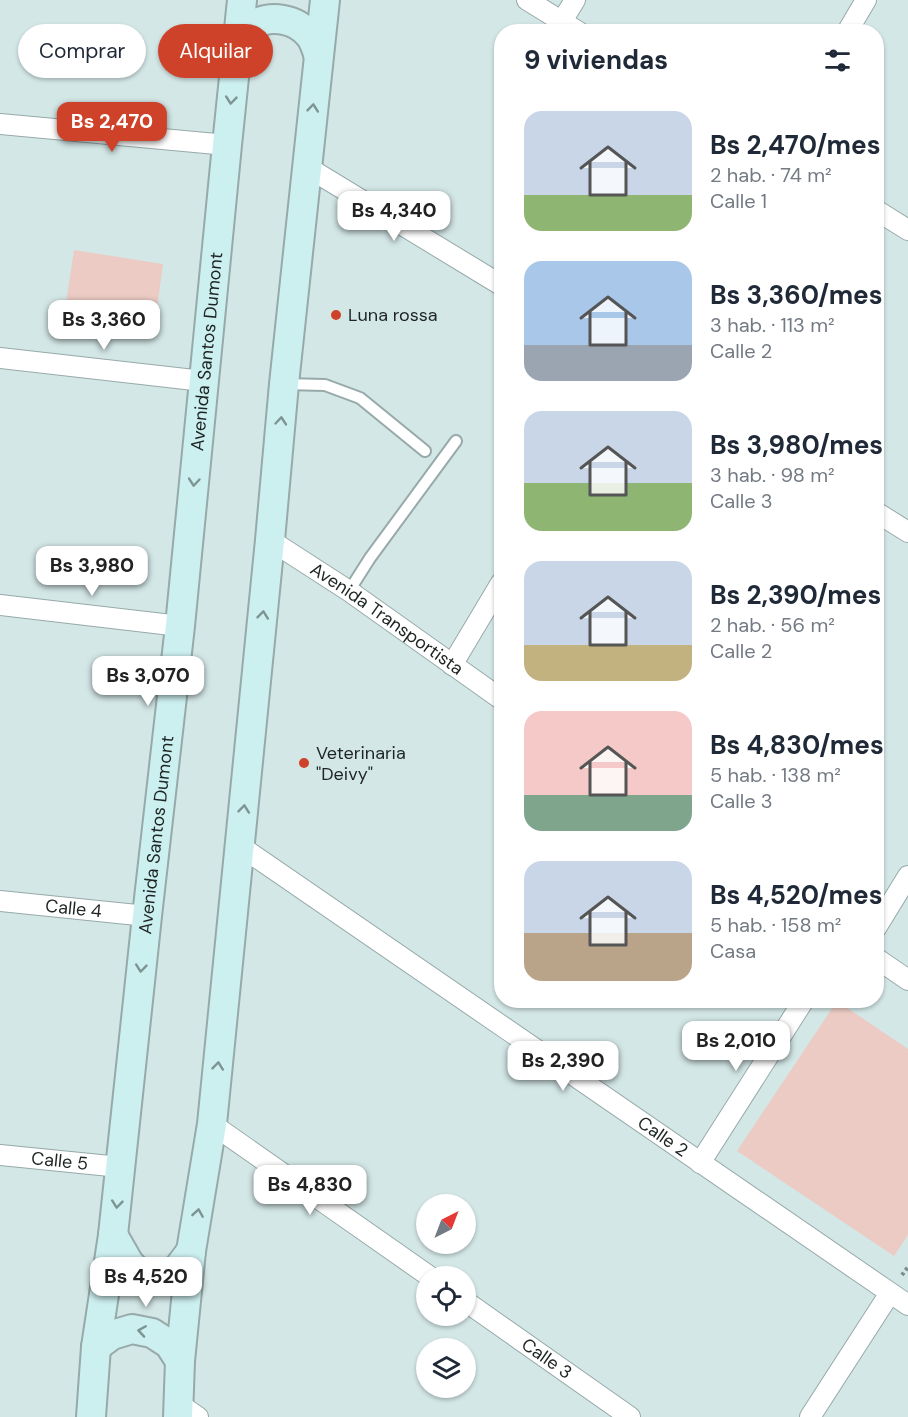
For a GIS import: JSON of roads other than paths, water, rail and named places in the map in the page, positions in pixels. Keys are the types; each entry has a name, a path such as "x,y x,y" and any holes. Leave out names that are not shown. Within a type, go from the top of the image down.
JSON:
{"main road":[{"name":"Avenida Santos Dumont","path":"240,24 242,0"},
{"path":"185,1413 180,1361 191,1251 212,1124 284,384 325,0"},
{"path":"255,24 265,19 283,19 299,25 311,38 318,54"},
{"name":"Avenida Santos Dumont","path":"91,1417 96,1347 113,1235 180,626 234,78"},
{"path":"113,1235 129,1263 139,1273 158,1279 174,1275 191,1251"},
{"path":"96,1347 112,1335 132,1329 152,1333 169,1344 180,1361"}],"street":[{"path":"527,0 568,24"},
{"path":"571,24 575,0"},
{"path":"852,24 866,0"},
{"path":"0,124 226,145"},
{"path":"307,167 494,281"},
{"path":"884,215 908,230"},
{"path":"0,358 203,381"},
{"path":"884,517 908,532"},
{"name":"Avenida Transportista","path":"270,540 349,591 494,694"},
{"path":"452,665 494,595"},
{"path":"0,605 180,626"},
{"name":"Calle 2","path":"240,846 908,1305"},
{"path":"884,915 908,876"},
{"name":"Calle 4","path":"0,901 147,916"},
{"path":"884,964 908,980"},
{"path":"700,1163 799,1008"},
{"path":"212,1124 416,1267"},
{"name":"Calle 5","path":"0,1155 120,1167"},
{"path":"810,1417 890,1293"},
{"name":"Calle 3","path":"476,1310 630,1417"}],"lane":[{"path":"284,384 325,385 360,398 425,452"},
{"path":"349,591 370,558 456,441"}],"place":[{"name":"Luna rossa","path":"336,315"},
{"name":"Veterinaria \"Deivy\"","path":"304,763"}]}
